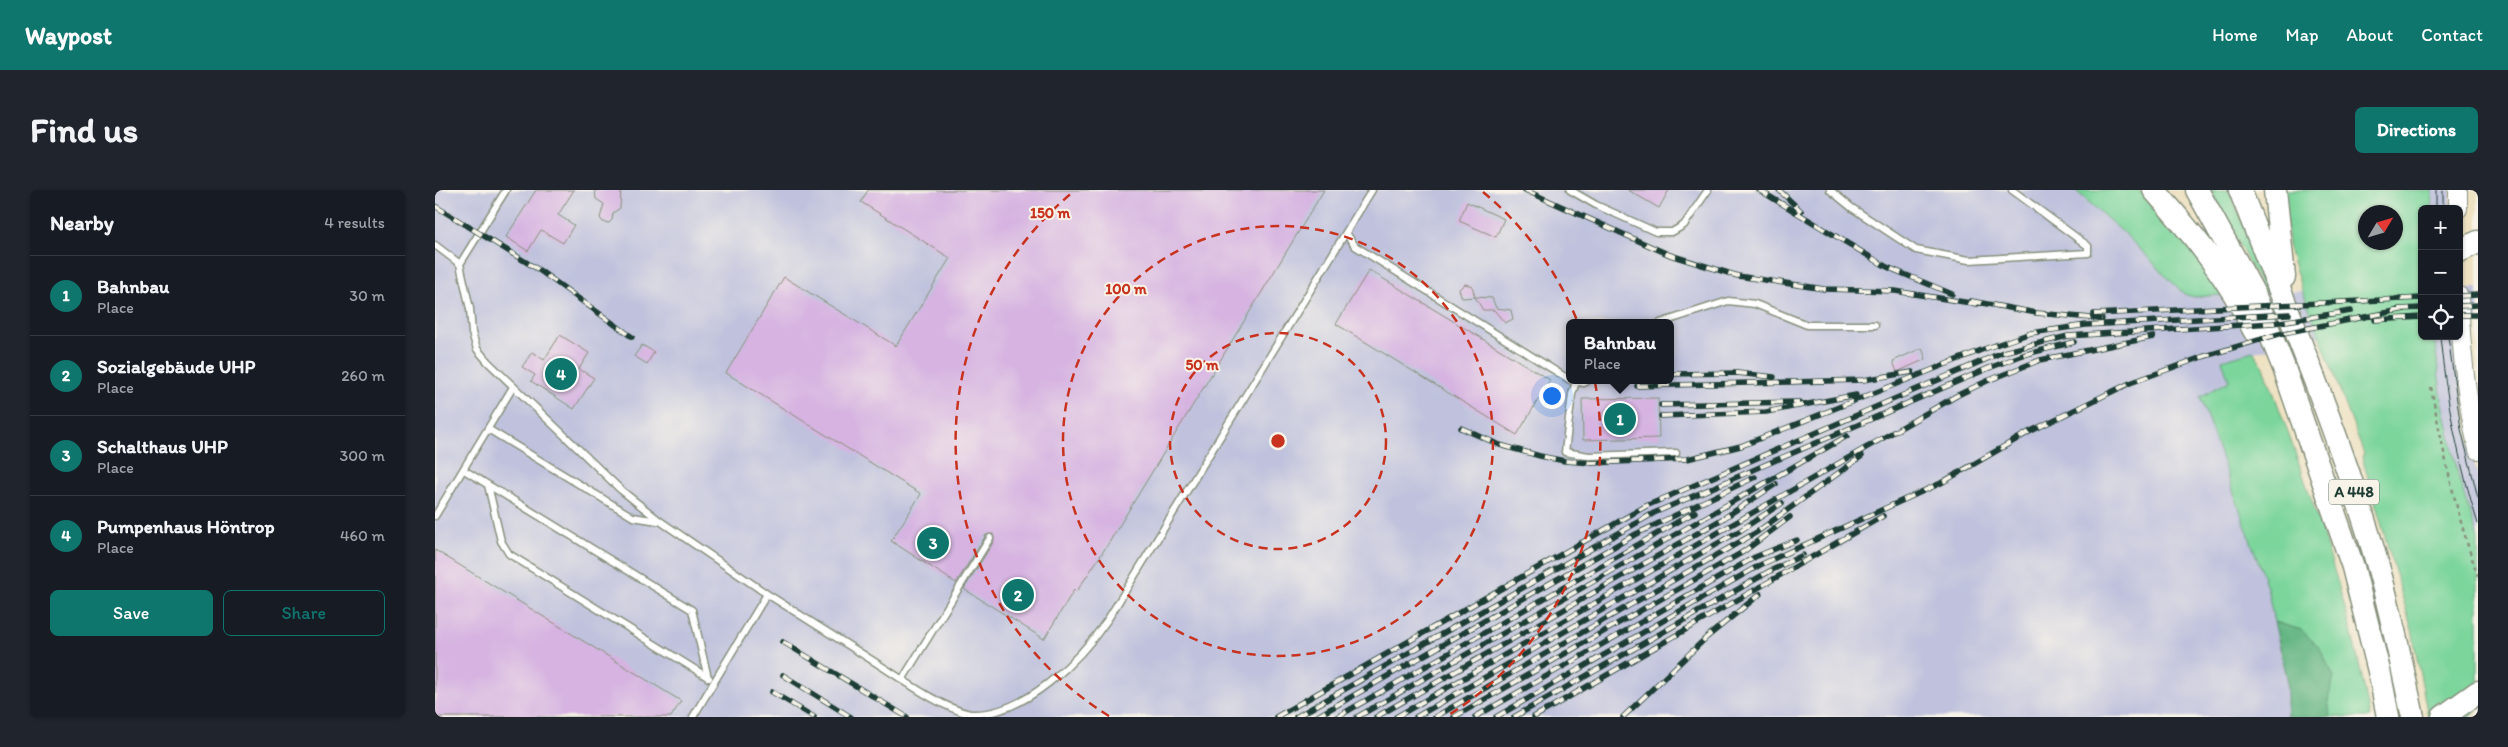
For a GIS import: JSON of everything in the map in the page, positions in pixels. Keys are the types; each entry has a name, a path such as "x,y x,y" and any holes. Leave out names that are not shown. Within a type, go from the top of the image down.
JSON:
{"highway":[{"path":"2154,190 2204,248 2243,307 2331,497"},
{"name":"A 448","path":"2197,190 2254,294 2284,368 2331,497 2353,566 2380,674 2388,717"},
{"path":"2240,190 2293,323"},
{"path":"2275,190 2280,256 2293,323"},
{"path":"2463,250 2478,242"},
{"path":"2463,254 2478,260"},
{"name":"A 448","path":"2293,323 2327,412 2378,566 2413,717"},
{"path":"2449,712 2478,692"}],"main road":[{"path":"2458,190 2458,205"},
{"path":"2461,340 2466,386 2478,450"}],"lane":[{"path":"460,264 506,190"},
{"path":"435,245 460,264 470,309 472,333 477,349 513,387 621,490 659,521 767,594 931,697 971,714 998,712 1022,704 1041,692 1088,648 1146,559 1372,190"},
{"path":"1570,190 1596,205 1657,232 1672,232 1684,225 1708,190"},
{"path":"1830,190 1852,208 1916,250 1969,260 2088,253 2088,246 2012,190"},
{"path":"1346,233 1355,246 1566,377"},
{"path":"1672,319 1728,301 1755,304 1807,325 1875,325"},
{"path":"1572,384 1565,452 1589,456 1676,453"},
{"path":"435,516 513,387"},
{"path":"488,429 633,518 659,521"},
{"path":"464,470 693,610 711,680"},
{"path":"488,485 501,541 509,554 711,680"},
{"path":"903,680 990,538"},
{"path":"693,717 711,680 767,594"}],"path":[{"path":"2431,387 2444,459 2459,520 2478,576"}],"shaded area":[{"path":"435,190 2075,190 2126,235 2184,294 2194,297 2360,288 2349,329 2222,360 2230,381 2200,397 2267,587 2287,676 2287,717 435,717"},
{"path":"2432,190 2451,190 2451,205 2432,205"},
{"path":"2478,288 2478,322 2463,323 2463,289"},
{"path":"2434,340 2455,340 2469,440 2478,477 2478,539 2459,479 2441,394"}],"green space":[{"path":"2075,190 2138,190 2178,229 2224,295 2194,297 2184,294 2126,235"},
{"path":"2211,190 2229,190 2270,293 2264,293"},
{"path":"2284,190 2432,190 2432,205 2418,205 2418,340 2434,340 2441,394 2459,479 2478,539 2478,708 2471,717 2428,717 2412,630 2362,457 2364,454 2300,284 2288,245"},
{"path":"2253,351 2264,367 2325,539 2350,627 2370,717 2330,717 2328,699 2334,677 2301,630 2274,622 2267,587 2200,397 2229,381 2222,360"},
{"path":"2274,622 2301,630 2319,647 2334,677 2328,699 2330,717 2287,717 2287,677"}],"building":[{"path":"536,190 574,190 558,215 574,225 563,243 541,230 528,251 506,237"},
{"path":"595,190 621,190 620,208 613,213 612,220 609,223 603,222 600,218 604,204 596,199"},
{"path":"868,190 1324,190 1110,541 1077,591 1074,590 1044,639 964,589 994,541 993,534 986,535 956,583 891,541 921,494 726,373 784,277 896,346 950,258 861,202"},
{"path":"1628,190 1669,190 1659,208"},
{"path":"1467,202 1504,219 1496,237 1459,221"},
{"path":"1369,270 1550,380 1517,435 1336,324"},
{"path":"1465,284 1472,286 1475,297 1462,298 1459,289"},
{"path":"1475,297 1492,298 1496,308 1511,310 1513,319 1505,323 1494,310 1483,310"},
{"path":"560,335 589,353 579,369 594,378 574,409 531,381 535,375 522,367 532,352 544,360"},
{"path":"642,345 654,352 647,364 634,356"},
{"path":"1922,348 1926,359 1897,372 1893,361"},
{"path":"1658,398 1659,438 1583,440 1582,399"},
{"path":"435,550 681,701 671,717 435,717"}],"tram line":[{"path":"2436,190 2436,205"},
{"path":"2443,190 2443,205"},
{"path":"2440,340 2454,432 2478,524"},
{"path":"2449,340 2461,429 2478,498"}],"railway":[{"path":"1525,190 1670,255 1738,276 1824,289 1895,291 1977,304"},
{"path":"1759,190 1887,267 1952,294"},
{"path":"1779,190 1801,211"},
{"path":"435,206 539,270 632,337"},
{"path":"2463,296 2478,295"},
{"path":"2094,314 2418,298"},
{"path":"1971,301 2037,313 2102,319"},
{"path":"2463,306 2478,305"},
{"path":"2399,309 2418,308"},
{"path":"1496,717 1760,565 1941,483 2029,432 2130,383 2202,357 2279,334 2405,309"},
{"path":"1276,717 1646,506 2003,352 2068,336 2273,323 2351,311"},
{"path":"1461,428 1500,445 1565,461 1593,463 1687,459 1741,446 1984,349 2031,333 2086,325 2289,314"},
{"path":"2463,315 2478,315"},
{"path":"2375,320 2418,317"},
{"path":"1396,717 1958,395 2040,360 2153,337"},
{"path":"1296,717 1654,513 1989,368 2023,355 2074,342"},
{"path":"1637,386 1863,380 1912,372"},
{"path":"1674,374 1737,373 1774,377"},
{"path":"1661,416 1766,412 1856,395"},
{"path":"1661,405 1799,402"},
{"path":"1357,717 1847,436"},
{"path":"1435,717 1757,532 1862,456"},
{"path":"1316,717 1636,534 1755,477"},
{"path":"1376,717 1724,518 1776,484"},
{"path":"1416,717 1741,530 1782,503"},
{"path":"1337,717 1695,512"},
{"path":"1534,717 1883,516"},
{"path":"1454,717 1743,552 1790,517"},
{"path":"1475,717 1755,557 1797,540"},
{"path":"1514,717 1770,571 1803,555"},
{"path":"1623,717 1707,637 1760,594"},
{"path":"783,642 907,717"},
{"path":"783,675 851,717"},
{"path":"772,692 814,717"}],"place":[{"name":"Pumpenhaus Höntrop","path":"561,374"},
{"name":"Bahnbau","path":"1620,419"},
{"name":"Schalthaus UHP","path":"933,543"},
{"name":"Sozialgebäude UHP","path":"1018,595"}]}
